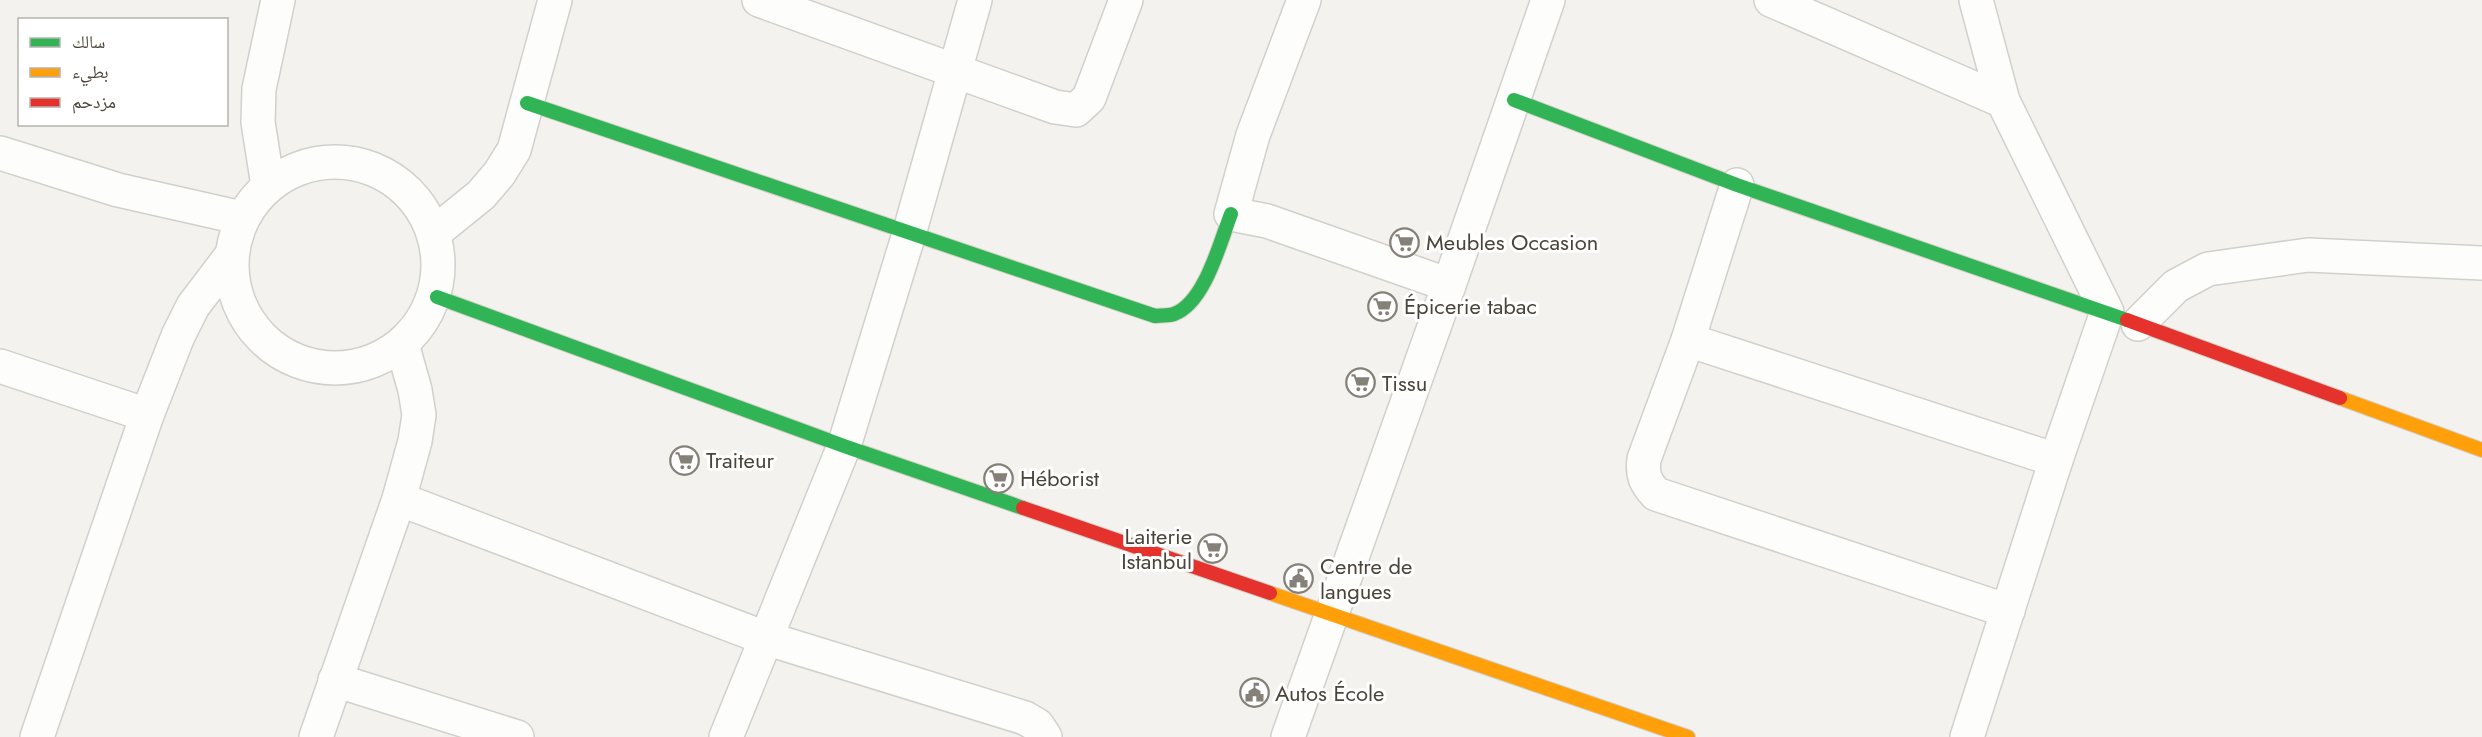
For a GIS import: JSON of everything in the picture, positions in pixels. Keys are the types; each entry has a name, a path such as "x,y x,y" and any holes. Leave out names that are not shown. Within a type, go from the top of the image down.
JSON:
{"street":[{"path":"434,233 481,195 499,174 514,150 555,0"},
{"path":"759,0 1055,107 1076,110 1089,98 1126,0"},
{"path":"726,737 844,446 909,234 975,0"},
{"path":"527,103 909,234 1155,315 1175,314 1188,305 1198,293 1231,214 1253,135 1304,0"},
{"path":"1288,737 1548,0"},
{"path":"1770,0 2003,101"},
{"path":"1967,737 2056,460 2107,312 2003,101 1976,0"},
{"path":"268,186 258,122 259,89 270,2"},
{"path":"1514,100 1737,185 2107,312 2482,450"},
{"path":"0,153 118,190 242,218"},
{"path":"37,737 147,415 178,336 193,306 231,256 242,218 268,186 303,166 343,161 383,172 414,197 434,233 439,273 437,297 402,344 367,364 326,369 287,358 255,333 236,297 231,256"},
{"path":"1737,185 1688,340 1644,459 1643,472 1646,483 1656,494 2008,611"},
{"path":"1231,214 1267,221 1449,285"},
{"path":"2138,324 2176,286 2208,269 2308,255 2482,263"},
{"path":"437,297 844,446 1332,612 1688,737"},
{"path":"1688,340 2056,460"},
{"path":"316,737 399,499 415,441 419,415 415,390 402,344"},
{"path":"0,366 147,415"},
{"path":"399,499 765,638 1025,718 1037,725 1045,737"},
{"path":"335,680 518,737"}],"traffic: fast":[{"path":"1514,100 1737,185 2127,320"},
{"path":"527,103 1155,316 1174,314 1185,308 1194,298 1210,270 1231,214"},
{"path":"437,297 844,446 1023,508"}],"traffic: slow":[{"path":"2340,398 2482,450"},
{"path":"1270,593 1688,737"}],"traffic: jam":[{"path":"2127,320 2340,398"},
{"path":"1023,508 1270,593"}],"place":[{"name":"Meubles Occasion","path":"1405,242"},
{"name":"Épicerie tabac","path":"1383,306"},
{"name":"Tissu","path":"1361,383"},
{"name":"Traiteur","path":"685,460"},
{"name":"Héborist","path":"999,478"},
{"name":"Laiterie Istanbul","path":"1213,549"},
{"name":"Centre de langues","path":"1299,579"},
{"name":"Autos École","path":"1254,693"}]}
